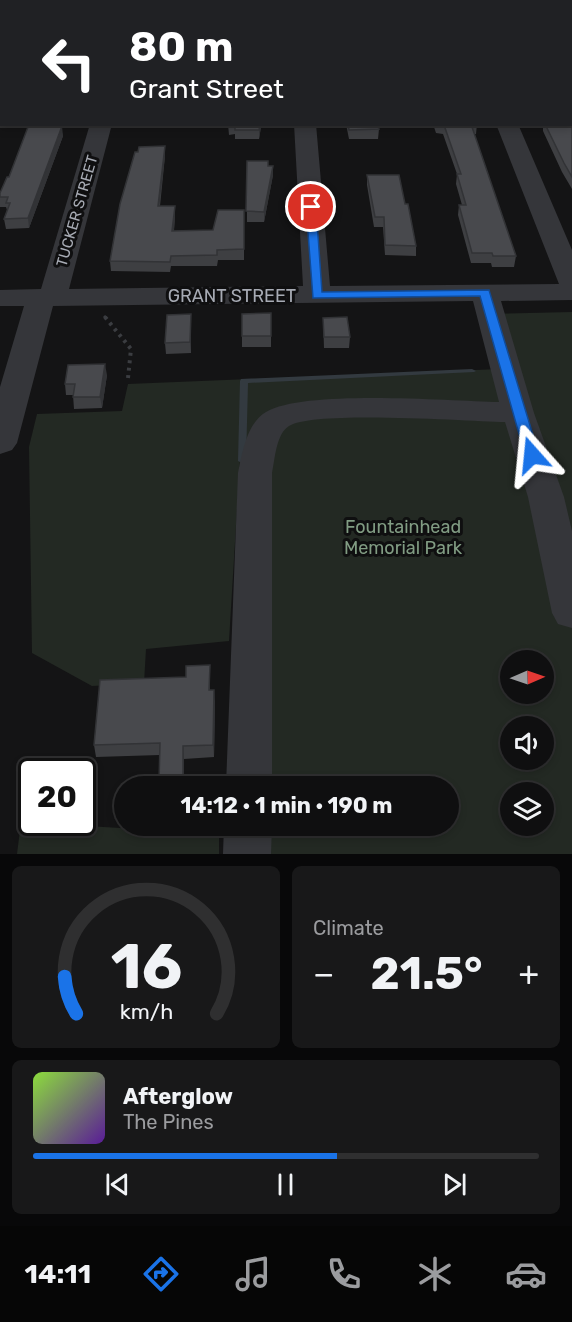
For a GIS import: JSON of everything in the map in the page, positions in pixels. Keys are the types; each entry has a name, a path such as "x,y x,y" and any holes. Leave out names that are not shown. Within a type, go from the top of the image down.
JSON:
{"street":[{"name":"TUCKER STREET","path":"0,442 100,126"},
{"path":"304,126 317,295"},
{"path":"508,126 572,282"},
{"name":"GRANT STREET","path":"0,298 572,291"},
{"path":"485,293 518,413 546,497 572,613"},
{"path":"249,776 255,473 265,432 278,418 295,412 333,409 518,413"},
{"path":"247,854 248,836"}],"path":[{"path":"97,297 97,308 131,349 128,378"}],"green space":[{"name":"Fountainhead Memorial Park","path":"572,312 572,854 231,854 232,836 459,836 459,776 233,776 243,410 229,641 146,649 144,683 92,686 32,653 29,447 37,414 122,411 128,384 500,369 482,314"},
{"path":"96,827 114,828 114,836 219,836 219,854 17,854 19,836 96,836"}],"building":[{"path":"62,126 28,218 4,219 10,203 6,203 8,197 0,197 0,193 9,177 28,127"},
{"path":"235,126 260,126 259,130 235,130"},
{"path":"348,126 378,126 379,129 349,130"},
{"path":"444,126 472,126 516,256 472,253 459,205 466,205 457,174 461,174"},
{"path":"546,126 572,126 572,177"},
{"path":"165,146 158,206 175,206 172,231 213,230 218,210 244,210 244,249 217,250 217,255 171,256 170,262 110,261 120,204 135,152 138,152 139,147"},
{"path":"247,161 268,161 268,166 273,166 264,212 246,211"},
{"path":"367,175 399,175 405,204 408,204 416,246 385,245 384,217 375,217"},
{"path":"271,313 271,336 242,336 242,314"},
{"path":"191,314 190,342 165,343 167,315"},
{"path":"347,317 350,337 324,337 323,318"},
{"path":"105,364 100,397 73,397 75,384 65,384 68,365"},
{"path":"210,665 209,690 214,690 213,745 183,746 183,776 159,776 160,743 94,745 100,680 186,677 186,666"}],"waterway":[{"path":"242,461 244,381 472,371"}],"route":[{"path":"311,207 317,295 485,293 532,455"}]}
